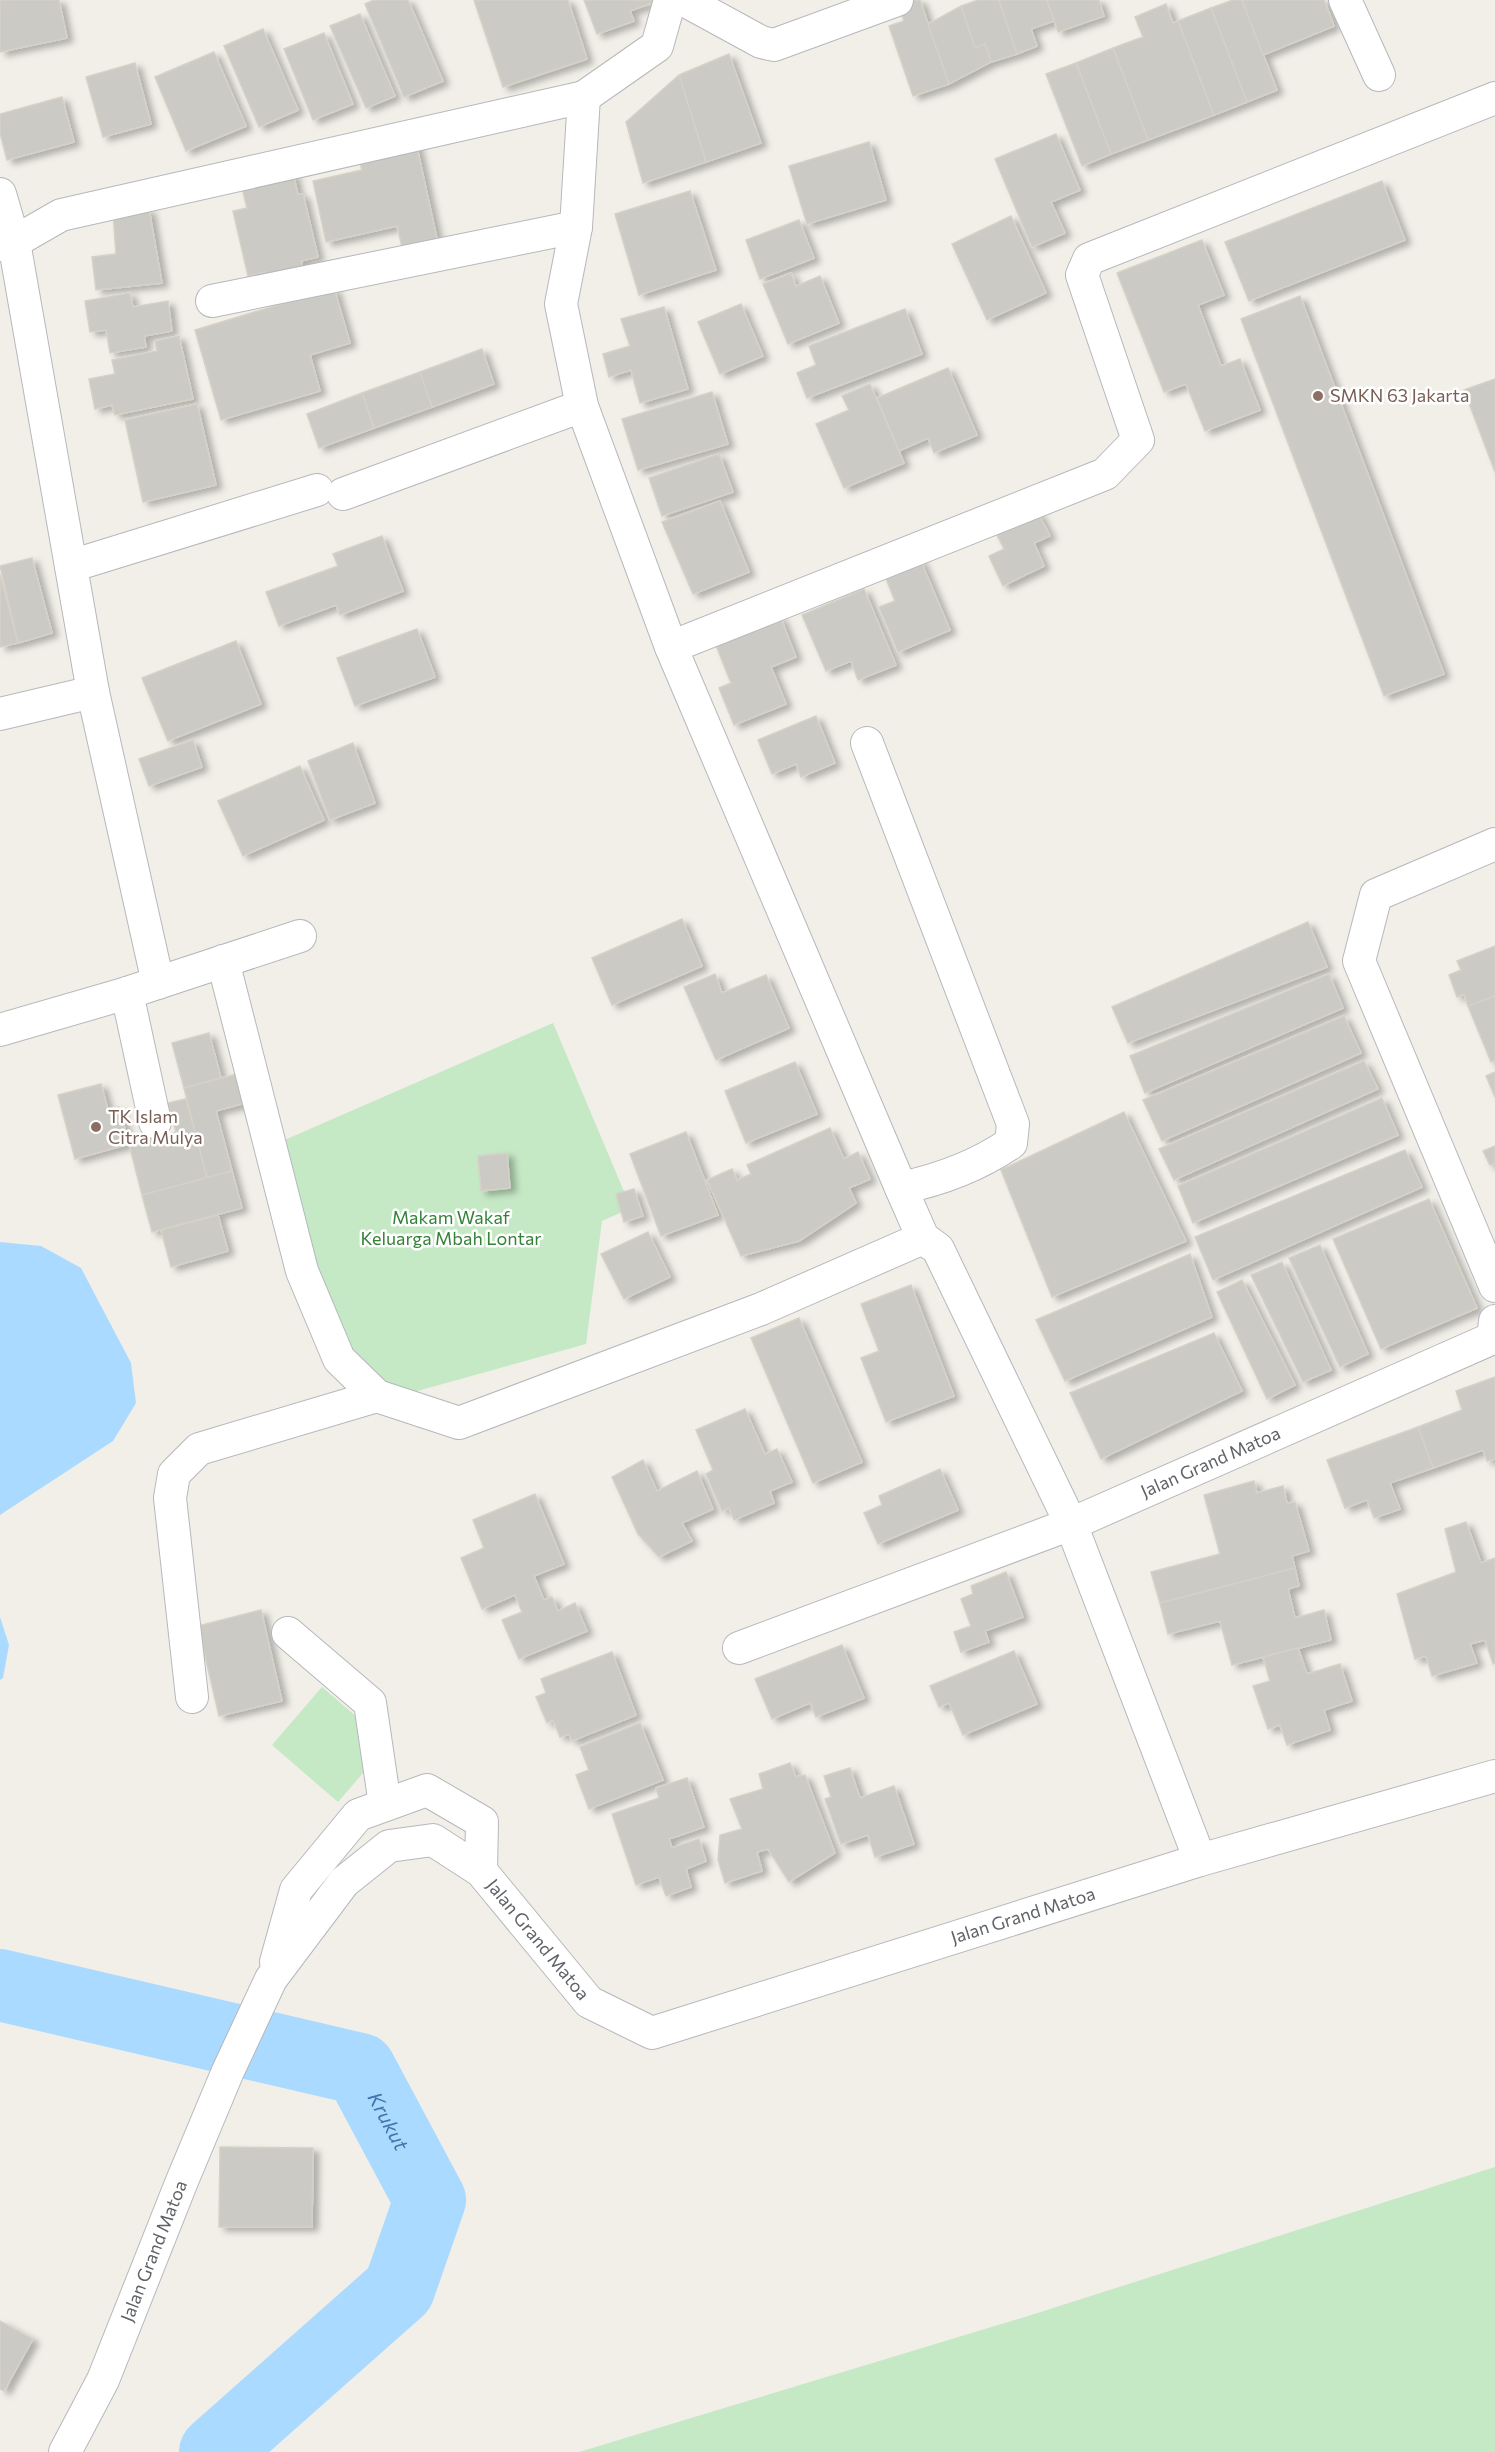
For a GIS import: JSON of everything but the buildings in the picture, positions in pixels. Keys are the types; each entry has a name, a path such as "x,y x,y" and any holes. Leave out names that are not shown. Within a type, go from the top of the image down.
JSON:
{"street":[{"path":"7,243 61,215 584,97 657,46 670,0"},
{"path":"684,0 760,42 774,45 897,0"},
{"path":"1345,0 1379,75"},
{"path":"584,97 576,227 561,304 582,406 671,648 923,1238 938,1249 1071,1524 1200,1860"},
{"path":"671,648 1105,474 1138,440 1082,275 1089,259 1495,98"},
{"path":"0,194 7,243 71,566 93,692 158,983"},
{"path":"212,301 576,227"},
{"path":"71,566 330,492 582,406"},
{"path":"0,714 93,692"},
{"path":"867,743 1013,1124 1011,1143 989,1158 919,1184 901,1188"},
{"path":"1495,844 1376,895 1359,961 1495,1286"},
{"path":"0,1030 127,993 300,936"},
{"path":"223,961 302,1271 339,1359 377,1396 459,1423 761,1309 923,1238"},
{"path":"127,993 155,1122"},
{"name":"Jalan Grand Matoa","path":"739,1648 1071,1524 1492,1338 1495,1321"},
{"path":"192,1697 170,1498 174,1474 199,1449 377,1396"},
{"path":"288,1634 370,1703 385,1805"},
{"name":"Jalan Grand Matoa","path":"65,2452 103,2380 228,2071 271,1979 344,1882 389,1846 434,1840 481,1871 589,2001 652,2033 1200,1860 1495,1776"},
{"path":"271,1979 296,1890 358,1815 427,1790 482,1822 481,1871"}],"green space":[{"name":"Makam Wakaf Keluarga Mbah Lontar","path":"553,1023 631,1208 602,1221 586,1344 356,1408 280,1142"},
{"path":"322,1687 388,1744 338,1802 272,1745"},
{"path":"1495,2167 1495,2452 579,2452 1025,2317"}],"water":[{"path":"0,1242 41,1246 81,1268 131,1363 136,1403 113,1441 0,1515"},
{"path":"0,1617 9,1645 3,1678 0,1680"}],"waterway":[{"name":"Krukut","path":"0,1985 360,2069 430,2200 399,2289 215,2452"}],"place":[{"name":"SMKN 63 Jakarta","path":"1318,396"},
{"name":"TK Islam Citra Mulya","path":"96,1127"}]}
